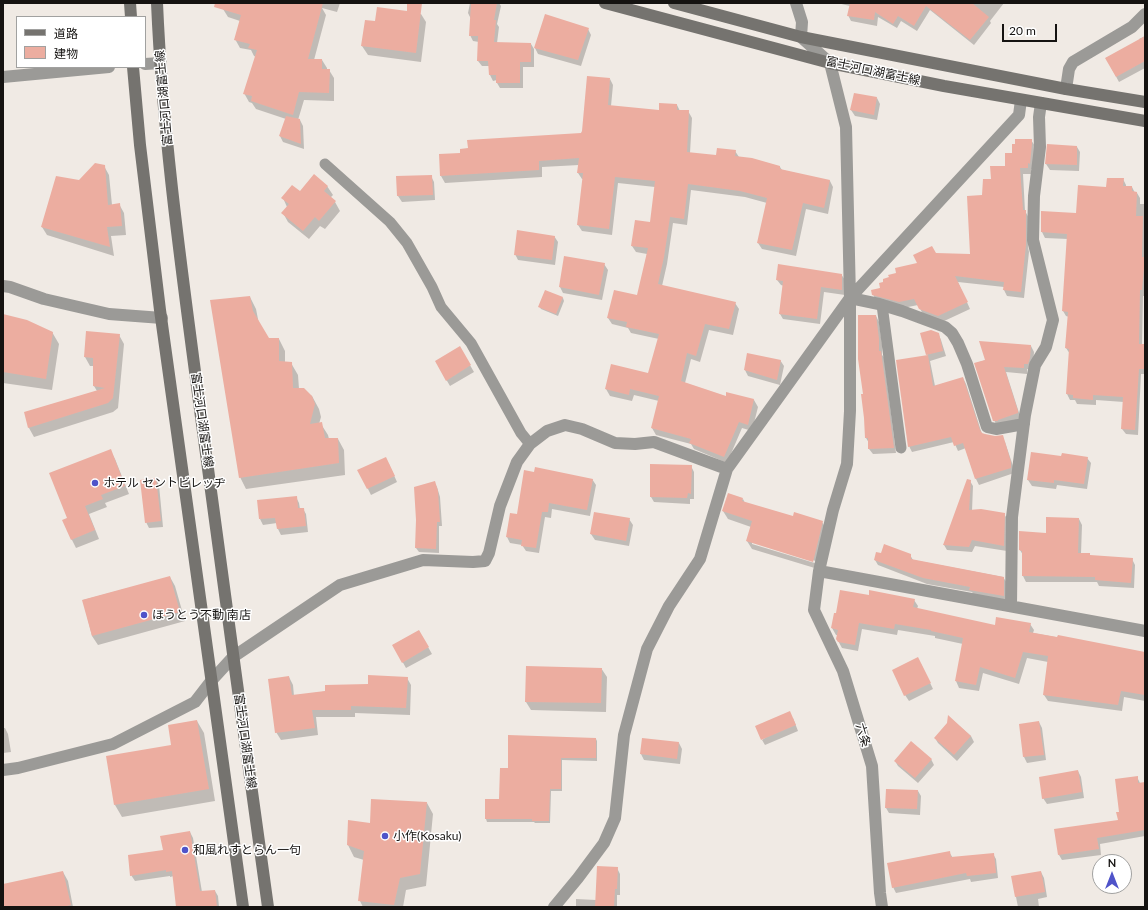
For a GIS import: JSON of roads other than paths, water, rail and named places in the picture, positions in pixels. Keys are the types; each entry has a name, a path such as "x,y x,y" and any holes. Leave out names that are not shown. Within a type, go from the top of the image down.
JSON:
{"main road":[{"path":"130,3 131,16"},
{"name":"富士河口湖富士線","path":"158,3 160,63 167,143 233,657 268,907"},
{"name":"富士河口湖富士線","path":"605,3 830,63 944,86 1145,121"},
{"name":"富士河口湖富士線","path":"674,3 801,38 1066,89 1145,102"},
{"name":"富士河口湖富士線","path":"133,68 140,144 162,318 243,907"}],"street":[{"path":"796,3 802,22 801,38 830,63"},
{"path":"1066,89 1069,69 1073,62 1132,28 1145,14"},
{"path":"146,64 160,63"},
{"name":"六条","path":"830,63 846,127 850,298 850,411 847,464 833,510 819,571 814,610 843,671 872,766 882,907"},
{"path":"3,77 98,68"},
{"path":"554,907 604,843 615,818 624,736 647,649 669,606 700,559 727,468 850,298 1019,115 1021,100"},
{"path":"1011,606 1012,517 1024,424 1035,365 1046,347 1053,320 1033,240 1034,196 1040,147 1039,117 1041,103"},
{"path":"3,286 44,299 109,314 162,318"},
{"path":"850,298 882,305 945,327 952,333 958,343 967,364 987,427 996,429 1024,424"},
{"path":"3,770 18,768 113,744 196,702 212,680 233,657 340,585 424,560 485,561 489,552 500,506 517,462 530,444 547,431 565,424 582,429 615,443 635,444 654,442 727,468"},
{"path":"819,571 1145,631"}],"lane":[{"path":"325,164 390,222 407,243 432,287 441,307 471,343 521,433 530,444"},
{"path":"882,305 901,448"}],"place":[{"name":"ホテル セントビレッヂ","path":"95,483"},
{"name":"ほうとう不動 南店","path":"144,615"},
{"name":"小作(Kosaku)","path":"385,836"},
{"name":"和風れすとらん一句","path":"185,850"}]}
